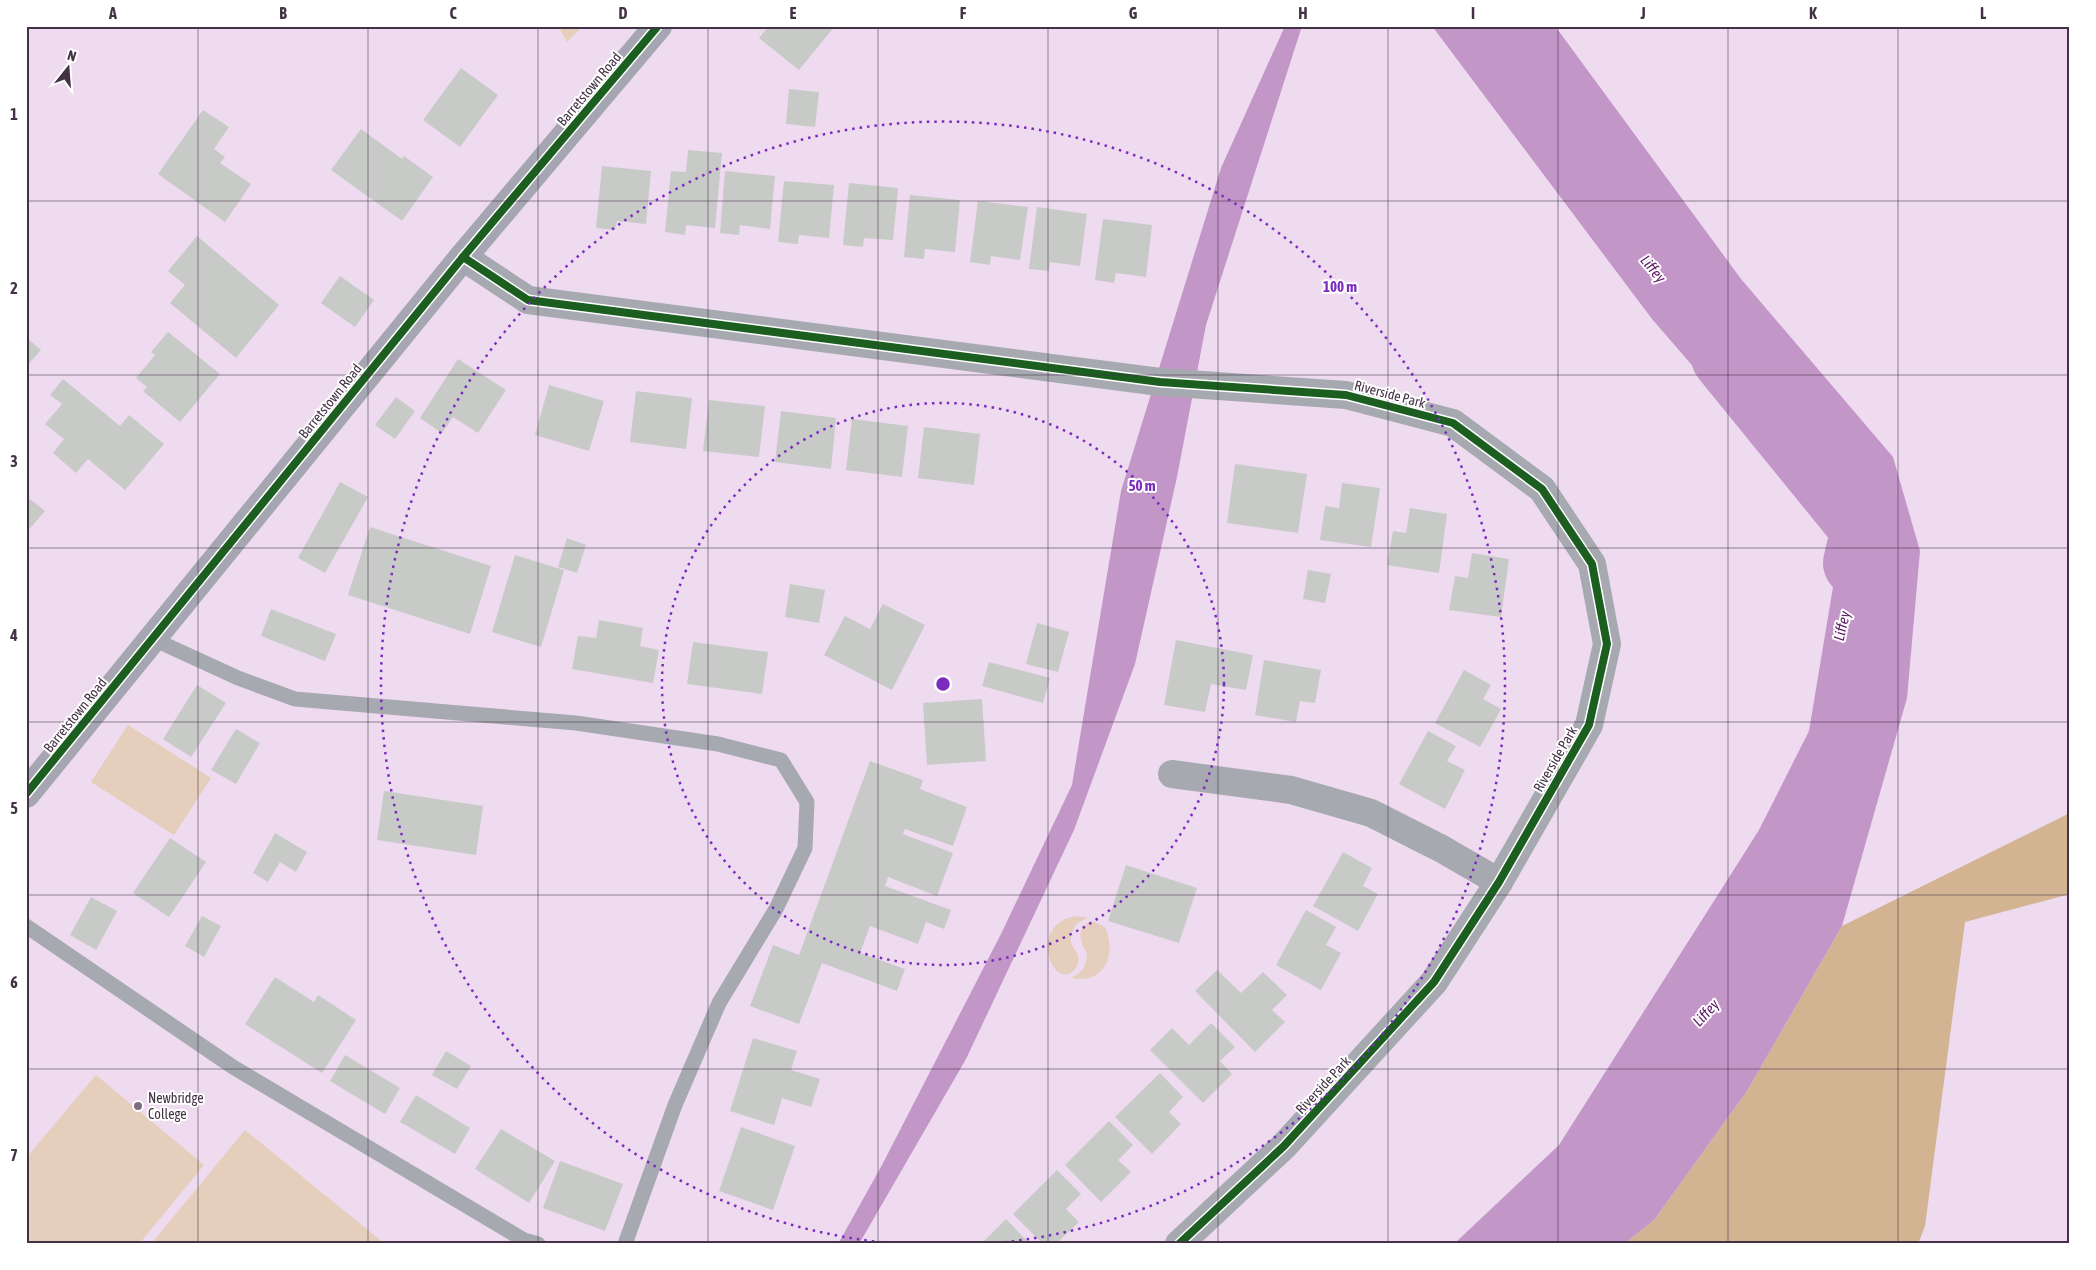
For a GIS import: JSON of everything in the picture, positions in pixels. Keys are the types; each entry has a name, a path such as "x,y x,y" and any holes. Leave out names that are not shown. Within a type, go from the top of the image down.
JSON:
{"street":[{"name":"Barretstown Road","path":"26,794 464,256 658,26"},
{"name":"Riverside Park","path":"464,256 528,300 1160,382 1346,395 1453,423 1542,489 1592,564 1607,644 1589,725 1498,882 1434,982 1284,1146 1179,1244"},
{"path":"1172,774 1291,790 1371,813 1442,849 1498,882"}],"lane":[{"path":"153,639 238,678 294,699 576,723 718,744 782,760 807,802 805,848 776,908 719,1003 675,1105 625,1244"},
{"path":"26,926 233,1067 524,1240 538,1244"}],"shaded area":[{"path":"558,26 583,26 567,42"},
{"path":"128,725 211,778 174,835 91,782"},
{"path":"2070,813 2070,894 1965,922 1925,1226 1918,1244 1624,1244 1654,1220 1747,1091 1842,926"},
{"path":"1075,916 1088,918 1077,923 1071,936 1079,962 1069,974 1061,974 1054,968 1049,958 1048,945 1051,933 1059,923"},
{"path":"1092,921 1105,927 1110,947 1108,957 1100,972 1092,977 1083,979 1071,978 1078,974 1085,965 1087,953 1080,935 1083,927"},
{"path":"96,1075 204,1165 139,1244 26,1244 26,1158"},
{"path":"245,1130 385,1244 151,1244"}],"water":[{"path":"1285,26 1302,26 1206,325 1177,477 1135,664 1074,830 966,1059 859,1244 838,1244 882,1165 1001,934 1072,785 1121,491 1221,168"},
{"path":"1432,26 1555,26 1741,279 1893,457 1920,551 1907,698 1842,926 1747,1091 1654,1220 1624,1244 1454,1244 1559,1145 1759,830 1809,731 1834,581 1826,461 1800,436 1729,408 1652,319"}],"building":[{"path":"769,26 835,26 799,70 759,38"},
{"path":"461,68 498,95 460,147 423,120"},
{"path":"789,89 819,92 815,127 786,124"},
{"path":"203,110 229,127 214,149 225,157 220,163 251,184 225,222 158,174"},
{"path":"361,129 402,159 404,156 433,177 402,221 331,170"},
{"path":"688,150 722,153 715,228 686,225 685,235 665,232 671,171 686,172"},
{"path":"602,166 651,171 646,224 617,221 615,230 596,228"},
{"path":"725,171 775,176 770,229 740,225 739,235 720,233"},
{"path":"784,181 834,185 829,238 799,235 798,244 778,242"},
{"path":"849,183 898,188 893,240 864,238 863,247 843,245"},
{"path":"910,195 960,200 955,252 925,249 924,259 904,257"},
{"path":"978,201 1028,207 1020,260 991,256 990,265 970,262"},
{"path":"1037,207 1087,214 1080,266 1050,262 1049,271 1029,269"},
{"path":"1103,219 1152,225 1146,277 1116,273 1114,283 1095,280"},
{"path":"197,236 279,305 236,358 170,303 185,285 168,271"},
{"path":"340,276 374,300 355,327 321,303"},
{"path":"168,332 220,374 180,422 143,391 147,387 136,378 155,355 151,352"},
{"path":"26,337 41,350 26,367"},
{"path":"458,359 506,390 478,433 453,417 442,433 420,418"},
{"path":"63,379 120,426 129,415 164,444 125,490 88,459 76,473 53,453 64,439 45,424 62,404 50,395"},
{"path":"549,385 604,401 589,451 535,435"},
{"path":"636,391 692,398 686,449 630,442"},
{"path":"396,397 415,411 395,439 375,425"},
{"path":"709,400 765,406 759,457 703,451"},
{"path":"781,411 836,418 831,469 775,462"},
{"path":"852,419 908,426 902,477 846,470"},
{"path":"924,427 980,434 974,485 918,478"},
{"path":"1235,464 1307,474 1298,533 1227,523"},
{"path":"340,482 368,497 325,573 298,558"},
{"path":"1342,483 1380,488 1371,547 1320,540 1325,506 1339,508"},
{"path":"26,496 45,511 26,533"},
{"path":"1410,508 1447,514 1439,573 1387,565 1393,531 1406,533"},
{"path":"370,527 491,566 470,634 348,595"},
{"path":"567,538 586,545 577,573 558,567"},
{"path":"1472,553 1509,559 1501,617 1449,610 1455,576 1468,578"},
{"path":"515,555 564,570 541,647 492,632"},
{"path":"1308,570 1331,574 1325,603 1303,599"},
{"path":"790,584 825,590 819,623 785,617"},
{"path":"883,604 925,625 892,690 824,655 845,616 870,629"},
{"path":"271,609 336,634 325,661 261,636"},
{"path":"599,620 643,628 640,646 659,650 653,683 572,669 578,636 596,638"},
{"path":"1037,623 1069,632 1058,672 1026,664"},
{"path":"1176,640 1253,655 1246,690 1211,684 1205,712 1164,705"},
{"path":"693,642 768,652 762,694 687,684"},
{"path":"1264,660 1321,670 1315,703 1300,701 1296,722 1255,715"},
{"path":"989,662 1050,678 1043,703 982,686"},
{"path":"1464,670 1491,685 1483,699 1501,709 1480,747 1435,723"},
{"path":"197,685 226,703 191,757 163,739"},
{"path":"982,699 986,761 927,765 923,703"},
{"path":"236,729 260,743 236,784 211,770"},
{"path":"1428,731 1456,746 1447,761 1465,770 1445,809 1399,784"},
{"path":"870,761 923,780 920,789 967,807 953,846 905,829 903,834 953,853 937,896 888,877 885,886 951,910 944,929 926,922 918,944 870,926 860,953 905,969 897,991 822,963 799,1024 750,1006 773,945 799,955"},
{"path":"384,791 483,806 476,855 377,840"},
{"path":"275,833 307,852 296,872 280,862 268,882 253,873"},
{"path":"170,838 206,862 169,917 133,893"},
{"path":"1343,852 1372,868 1363,886 1378,894 1358,931 1313,906"},
{"path":"1126,865 1197,888 1179,943 1108,921"},
{"path":"91,897 117,911 96,950 70,935"},
{"path":"1306,910 1336,927 1326,945 1341,953 1321,990 1276,965"},
{"path":"202,916 221,926 204,957 185,946"},
{"path":"1217,970 1241,993 1263,972 1287,995 1272,1010 1285,1022 1255,1052 1195,991"},
{"path":"275,977 314,1002 318,995 356,1020 322,1073 245,1024"},
{"path":"1211,1023 1235,1047 1220,1061 1232,1074 1203,1103 1150,1050 1172,1028 1189,1045"},
{"path":"753,1038 797,1051 791,1070 820,1079 811,1107 782,1098 774,1125 730,1111"},
{"path":"446,1051 471,1066 457,1089 432,1075"},
{"path":"345,1055 400,1088 385,1114 330,1081"},
{"path":"1160,1073 1183,1097 1169,1112 1181,1124 1152,1154 1115,1117"},
{"path":"416,1095 470,1128 455,1154 400,1122"},
{"path":"1109,1121 1133,1145 1118,1160 1131,1172 1101,1202 1065,1165"},
{"path":"741,1127 795,1146 773,1210 719,1191"},
{"path":"501,1129 555,1161 529,1203 475,1169"},
{"path":"560,1161 623,1184 605,1231 543,1208"},
{"path":"1057,1170 1081,1194 1066,1209 1079,1222 1056,1244 1043,1244 1013,1214"},
{"path":"1006,1219 1030,1244 981,1244"}],"waterway":[{"name":"Liffey","path":"1725,357 1865,529 1857,563"}],"cycle path":[{"path":"26,794 463,257 658,26"},
{"path":"463,257 528,300 1160,382 1346,395 1453,423 1542,489 1592,564 1607,644 1589,725 1499,882 1434,982 1284,1146 1179,1244"}],"place":[{"name":"Newbridge College","path":"138,1106"}]}
